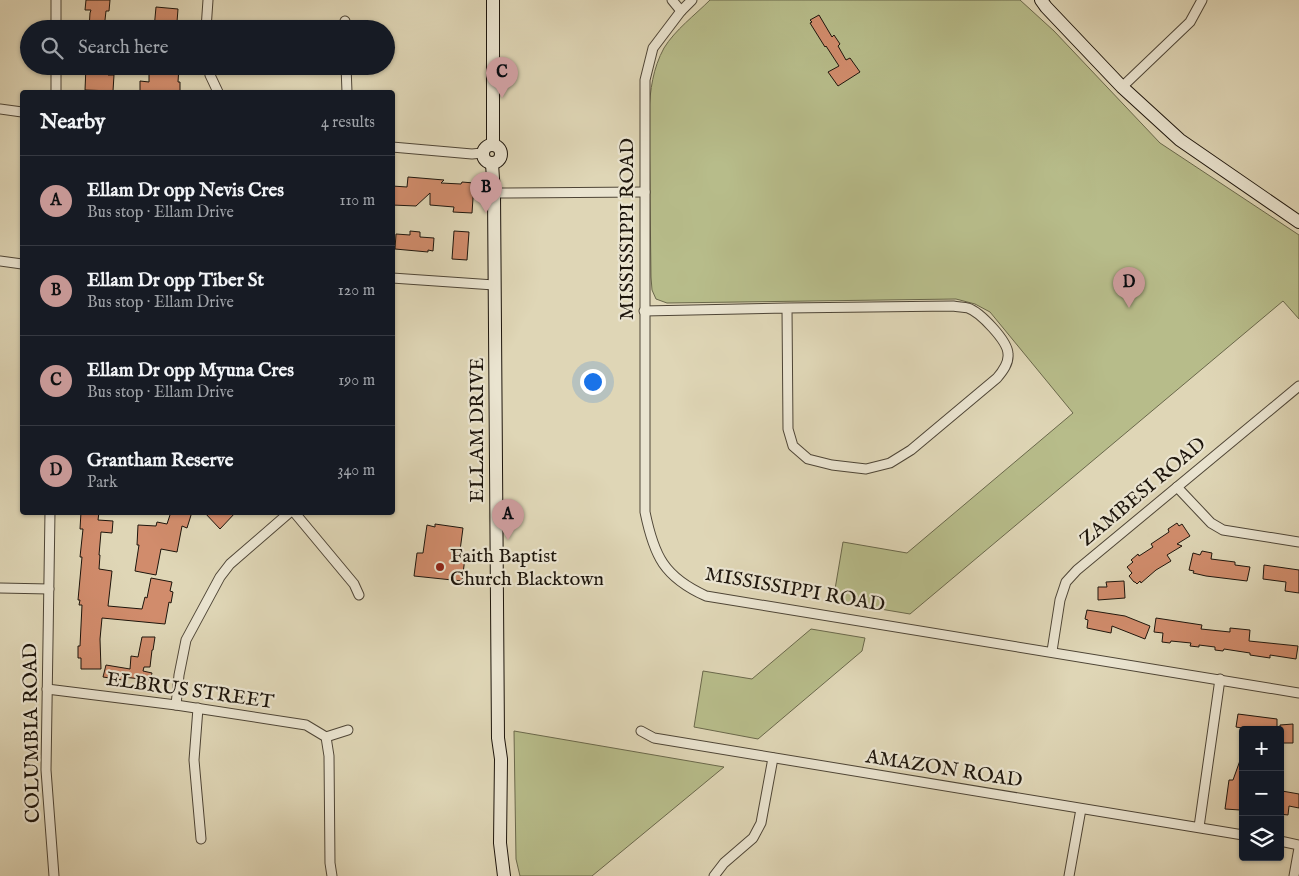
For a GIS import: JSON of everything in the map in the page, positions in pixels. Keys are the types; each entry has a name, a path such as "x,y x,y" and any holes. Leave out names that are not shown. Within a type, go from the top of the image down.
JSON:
{"street":[{"path":"56,0 56,20"},
{"path":"207,20 208,0"},
{"path":"493,0 493,145"},
{"path":"672,0 681,11"},
{"name":"MISSISSIPPI ROAD","path":"692,0 652,48 645,80 644,512 650,537 658,558 675,577 690,588 706,596 1052,651 1299,693"},
{"path":"1122,87 1190,22 1202,0"},
{"path":"1041,2 1122,87 1180,140 1297,218"},
{"path":"56,75 56,90"},
{"path":"210,75 217,90"},
{"path":"346,75 347,90"},
{"path":"0,109 20,112"},
{"path":"493,145 499,148 501,153 500,159 492,164 484,161 482,153 485,147 493,145"},
{"path":"395,147 472,154 482,153"},
{"name":"ELLAM DRIVE","path":"492,164 494,193 498,738 501,758 500,843 504,876"},
{"path":"494,193 645,192"},
{"path":"0,261 20,264"},
{"path":"395,278 494,285"},
{"path":"644,311 787,308 953,306 969,308 982,317 1003,340 1009,352 1006,366 998,378 911,450 890,463 866,469 832,465 808,459 793,446 788,429 787,308"},
{"name":"ZAMBESI ROAD","path":"1052,651 1060,600 1066,582 1077,570 1299,386"},
{"path":"1177,487 1211,523 1224,530 1299,542"},
{"name":"COLUMBIA ROAD","path":"50,515 46,770 54,876"},
{"path":"176,705 179,675 186,640 220,577 230,564 288,515"},
{"path":"295,515 354,584 359,595"},
{"path":"0,588 49,589"},
{"path":"1199,827 1220,679"},
{"name":"ELBRUS STREET","path":"47,689 198,708 306,725 326,737"},
{"path":"198,708 194,760 201,839"},
{"path":"332,876 330,863 329,756 326,737 348,730"},
{"name":"AMAZON ROAD","path":"641,731 654,738 1239,834"},
{"path":"714,876 724,863 753,838 761,823 773,758"},
{"path":"1070,876 1080,809"},
{"path":"1284,842 1299,846 1294,876"}],"green space":[{"path":"710,0 1020,0 1054,31 1160,143 1299,235 1299,319 1283,301 910,614 833,601 843,542 907,553 1073,413 990,312 975,304 956,299 667,303 656,299 652,290 651,277 649,113 653,79 657,63 669,41"},
{"path":"811,629 865,638 862,651 758,739 694,727 703,671 752,679"},
{"path":"514,731 724,767 592,876 520,876 516,859"}],"building":[{"path":"86,0 110,0 109,11 106,11 105,20 90,20 91,10 85,10"},
{"path":"156,7 178,9 177,20 155,20"},
{"path":"819,15 832,37 834,35 840,44 838,46 846,60 850,58 860,72 838,86 828,72 839,66 810,23 812,22 810,20"},
{"path":"86,75 114,75 113,90 85,90"},
{"path":"149,75 178,75 180,90 140,90 140,81 149,82"},
{"path":"408,177 444,180 441,183 474,183 472,213 453,212 454,207 430,205 430,193 416,206 395,205 395,186 407,187"},
{"path":"410,231 420,232 420,237 434,238 433,251 395,249 396,234 410,235"},
{"path":"454,231 469,232 467,260 452,259"},
{"path":"81,515 99,515 98,520 113,521 112,533 101,532 99,555 99,569 112,571 108,606 142,609 145,597 147,598 151,578 172,582 170,591 173,592 165,624 102,618 100,639 101,669 81,669 81,658 78,658 82,605 79,605 80,600 78,600 83,529 80,529"},
{"path":"170,515 191,515 187,528 182,526 177,552 161,549 156,575 135,571 139,545 137,545 138,525 156,526 157,522 167,524"},
{"path":"207,515 233,515 220,529"},
{"path":"1177,523 1179,526 1182,524 1190,536 1177,544 1182,546 1167,555 1171,561 1156,570 1141,583 1140,581 1137,584 1134,582 1129,576 1132,573 1127,567 1133,562 1131,560 1138,554 1139,556 1153,547 1151,544 1169,532 1168,529"},
{"path":"435,524 463,528 459,558 465,558 462,581 414,576 417,553 423,553 427,525 435,527"},
{"path":"1202,551 1212,553 1211,559 1235,562 1235,565 1250,567 1247,581 1193,573 1194,571 1189,570 1193,553 1200,555"},
{"path":"1264,565 1299,570 1299,593 1285,591 1286,582 1263,579"},
{"path":"1124,581 1125,598 1098,600 1098,587 1107,587 1106,582"},
{"path":"1087,610 1125,616 1150,626 1145,639 1112,626 1111,633 1087,628 1088,620 1085,619"},
{"path":"1156,618 1202,625 1201,629 1230,632 1230,628 1250,630 1249,641 1298,646 1296,659 1270,655 1270,658 1224,649 1223,651 1215,650 1215,647 1190,646 1191,643 1162,642 1163,633 1154,632"},
{"path":"142,637 155,637 150,667 144,667 143,671 152,673 150,680 123,677 123,680 103,677 106,665 130,669 131,656 138,657"},
{"path":"1238,714 1277,719 1277,726 1236,727"},
{"path":"1293,724 1293,743 1284,743 1284,726 1280,725"},
{"path":"1239,763 1239,810 1225,809 1229,780 1233,780"},
{"path":"1284,791 1299,794 1299,808 1289,806 1288,815 1284,814"}],"place":[{"name":"Ellam Dr opp Myuna Cres","path":"502,98"},
{"name":"Ellam Dr opp Tiber St","path":"486,213"},
{"name":"Grantham Reserve","path":"1129,308"},
{"name":"Ellam Dr opp Nevis Cres","path":"508,540"},
{"name":"Faith Baptist Church Blacktown","path":"440,567"}]}
